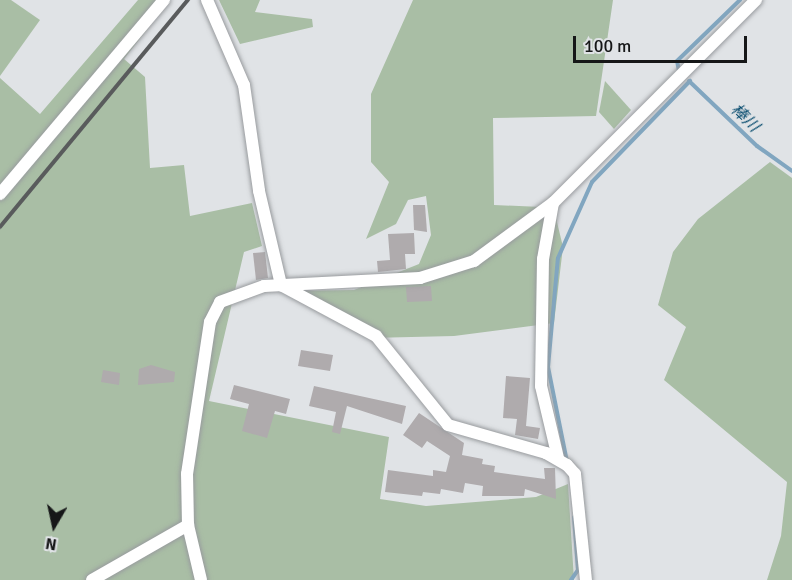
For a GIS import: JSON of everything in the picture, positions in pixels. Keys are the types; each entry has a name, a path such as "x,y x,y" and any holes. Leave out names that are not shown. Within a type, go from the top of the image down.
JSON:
{"street":[{"path":"0,194 164,0"},
{"path":"207,0 244,85 259,191 281,285 376,336 448,425 558,458 575,474 586,580"},
{"path":"201,580 188,525 187,474 210,322 220,302 281,285 368,283 446,273 501,244 553,203 756,0"},
{"path":"553,203 543,259 541,386 558,458"},
{"path":"92,580 188,525"}],"green space":[{"path":"0,0 11,0 40,20 0,76"},
{"path":"138,0 170,0 124,59 145,77 150,168 184,165 190,216 252,203 262,246 244,252 209,401 389,437 380,499 426,506 536,497 568,484 574,580 0,580 0,78 40,114"},
{"path":"219,0 260,0 255,12 312,19 313,27 240,44"},
{"path":"413,0 613,0 596,116 493,118 494,205 541,207 556,218 563,247 554,323 454,336 369,338 281,291 354,290 419,264 431,235 426,196 408,200 396,224 366,239 389,182 371,162 371,94"},
{"path":"605,81 631,110 614,129 599,112"},
{"path":"770,162 792,178 792,580 767,580 781,536 787,482 664,380 686,327 658,305 673,252 698,219"}],"building":[{"path":"413,205 425,205 427,232 414,230"},
{"path":"414,233 415,254 405,254 406,269 378,272 377,261 390,260 388,234"},
{"path":"265,252 268,278 256,280 253,253"},
{"path":"431,286 432,301 407,302 406,287"},
{"path":"301,350 333,355 330,371 298,366"},
{"path":"151,365 175,372 174,382 138,385 139,369"},
{"path":"103,370 120,373 119,385 101,382"},
{"path":"506,376 530,378 526,426 540,428 538,439 515,435 517,419 503,418"},
{"path":"234,385 290,399 286,414 275,411 267,438 242,431 249,404 230,399"},
{"path":"314,386 406,406 402,424 347,406 340,434 332,432 336,412 309,406"},
{"path":"419,413 464,443 462,455 483,459 482,464 495,466 494,472 545,479 544,468 555,468 556,499 525,489 524,496 482,496 483,486 465,483 463,493 441,489 440,494 423,492 422,496 385,492 388,470 433,476 433,470 446,472 450,456 427,441 422,448 403,435"}],"waterway":[{"name":"棒川","path":"679,71 677,61 740,0"},
{"name":"棒川","path":"689,81 757,146 792,171"},
{"path":"567,462 548,367 558,258 592,182 690,81"},
{"path":"571,580 578,570 574,517"}],"railway":[{"path":"0,227 188,0"}]}
